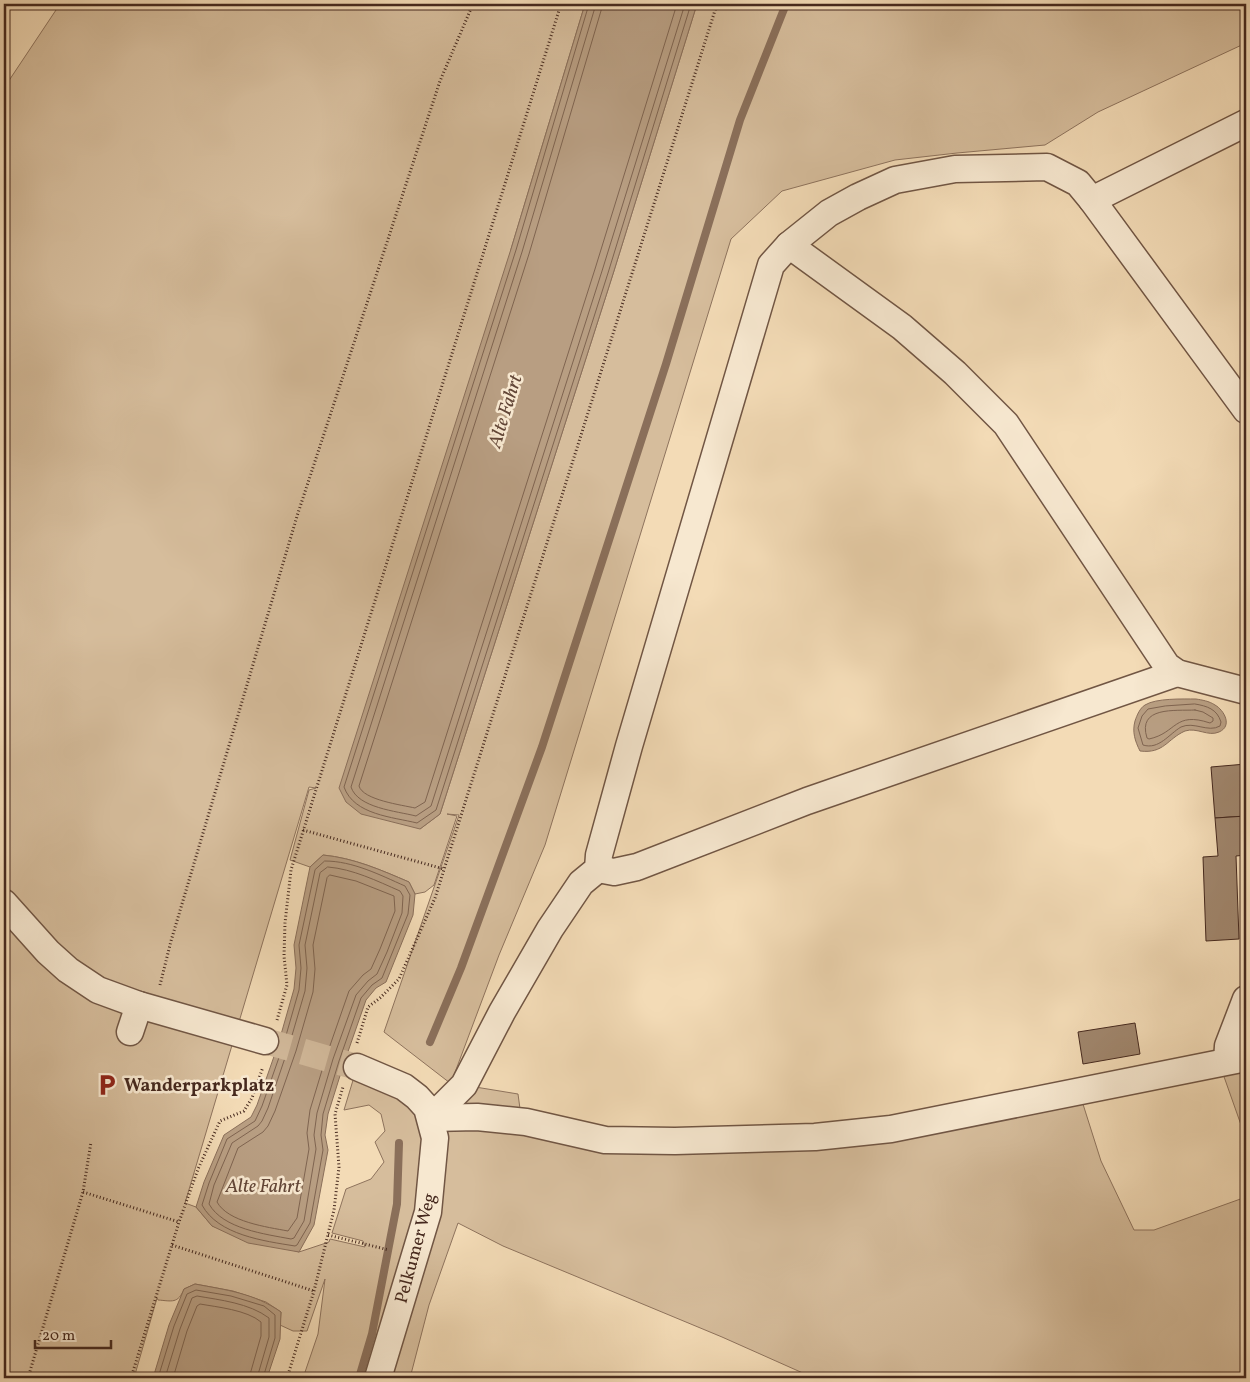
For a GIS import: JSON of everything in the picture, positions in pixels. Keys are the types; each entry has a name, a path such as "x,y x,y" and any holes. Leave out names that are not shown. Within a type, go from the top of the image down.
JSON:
{"street":[{"path":"1092,200 1246,123"},
{"path":"431,1118 464,1085 502,1012 550,929 581,883 598,869 599,855 627,755 771,265 789,244 829,213 895,180 955,169 1047,167 1078,183 1092,200 1246,410"},
{"path":"789,244 902,327 955,373 1006,424 1167,666 1178,673 1246,691"},
{"path":"598,869 614,872 637,867 807,801 1178,673"},
{"path":"4,904 48,952 68,970 98,990 146,1008 269,1042"},
{"path":"431,1118 476,1117 526,1122 605,1140 675,1141 815,1137 891,1129 1237,1060 1228,1046 1246,999"},
{"path":"130,1032 146,1008"},
{"name":"Pelkumer Weg","path":"357,1068 404,1087 417,1097 427,1108 435,1138 428,1212 378,1378"}],"path":[{"path":"146,1008 171,941 301,503 440,81 473,4"},
{"path":"131,1378 179,1222 198,1169 220,1121 244,1111 252,1098 287,985 284,956 285,923 291,870 561,4"},
{"path":"368,1007 399,979 435,898 717,4"},
{"path":"303,830 444,869"},
{"path":"287,1378 314,1292 334,1210 339,1167 335,1114"},
{"path":"28,1378 83,1192 91,1142"},
{"path":"83,1192 179,1222"},
{"path":"328,1235 382,1248"},
{"path":"172,1245 314,1292"}],"shaded area":[{"path":"60,4 585,4 511,249 420,829 440,814 613,274 697,4 1246,4 1246,43 1098,112 1045,145 895,160 782,191 731,239 545,845 499,955 451,1083 518,1094 523,1131 600,1145 1082,1101 1101,1161 1134,1230 1154,1230 1246,1197 1246,1378 814,1378 722,1337 503,1246 458,1223 429,1305 410,1378 380,1378 450,1083 384,1032 459,815 447,814 457,816 434,885 425,892 415,894 409,882 356,862 323,855 310,867 290,860 309,790 316,788 309,787 185,1203 196,1207 212,1226 299,1252 329,1242 330,1239 365,1247 363,1241 332,1233 346,1189 371,1179 384,1162 375,1142 385,1131 381,1114 369,1105 344,1110 357,1067 402,1089 434,1139 377,1378 303,1378 318,1334 325,1279 307,1331 293,1331 280,1325 281,1312 266,1302 233,1291 195,1284 184,1289 177,1299 167,1301 158,1300 157,1298 134,1378 4,1378 4,88"},
{"path":"1246,1067 1246,1139 1222,1071"}],"water":[{"path":"585,4 697,4 613,274 440,814 420,829 361,814 346,802 339,788 511,249"},
{"path":"1196,699 1206,701 1218,707 1226,718 1226,726 1215,733 1194,730 1185,731 1160,748 1140,751 1135,740 1134,729 1135,721 1143,706 1163,700"},
{"name":"Alte Fahrt","path":"323,855 356,862 409,882 415,894 413,915 386,982 376,988 366,1000 344,1063 328,1114 325,1135 328,1150 314,1225 299,1252 248,1243 212,1226 196,1207 204,1182 224,1135 251,1117 257,1105 278,1045 294,989 296,968 294,945 310,867"},
{"path":"195,1284 250,1296 281,1312 280,1339 267,1378 153,1378 169,1325 184,1289"}],"building":[{"path":"1246,764 1246,816 1215,818 1211,767"},
{"path":"1246,816 1246,855 1236,856 1239,939 1206,941 1203,857 1218,856 1215,818"},
{"path":"1135,1023 1140,1054 1083,1064 1078,1032"}],"waterway":[{"path":"430,1042 461,968 542,747 666,364 740,120 786,4"},
{"path":"359,1378 372,1334 397,1204 399,1143"}],"tunnel":[{"path":"265,1041 357,1067"}],"place":[{"name":"Wanderparkplatz","path":"107,1085"}]}
